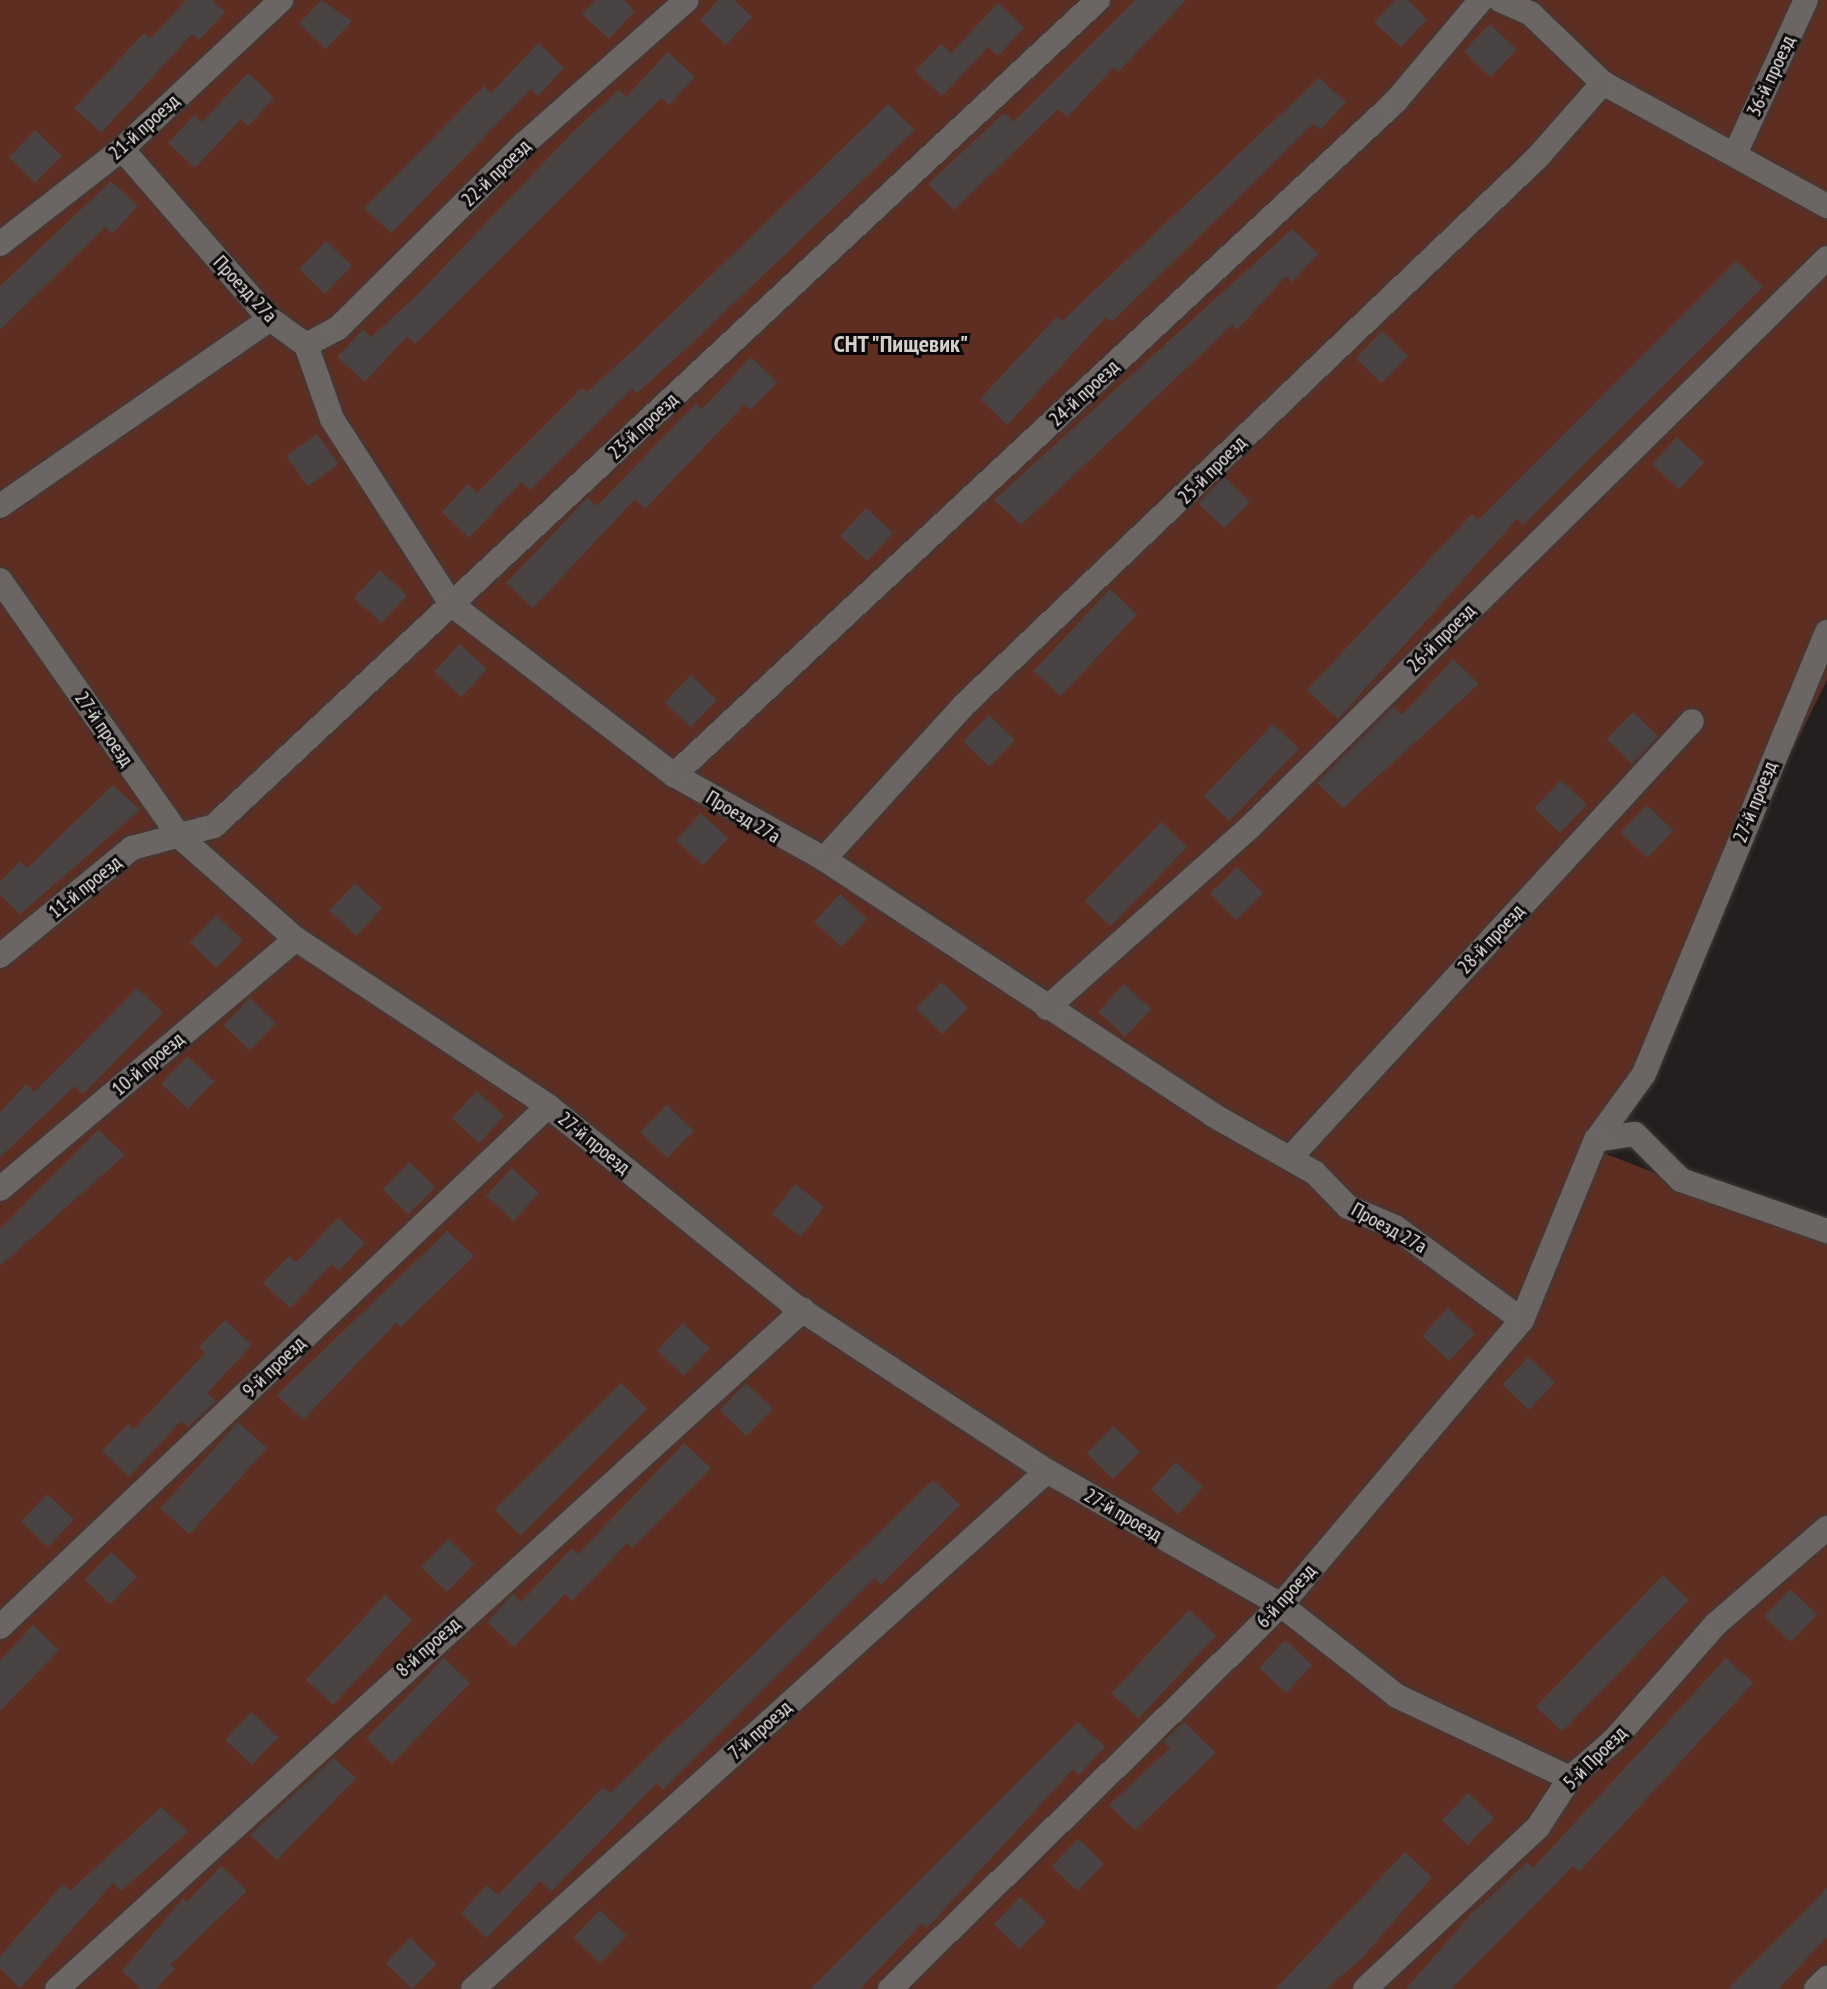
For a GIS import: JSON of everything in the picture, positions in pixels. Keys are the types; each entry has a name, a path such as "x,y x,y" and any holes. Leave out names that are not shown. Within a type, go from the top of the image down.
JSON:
{"street":[{"name":"21-й проезд","path":"0,244 122,149 281,0"},
{"name":"22-й проезд","path":"306,345 338,328 524,144 687,0"},
{"name":"23-й проезд","path":"179,836 214,826 1098,0"},
{"name":"24-й проезд","path":"674,775 1395,102 1481,0"},
{"path":"1500,0 1539,7 1603,83 1736,152 1827,206"},
{"name":"36-й проезд","path":"1736,152 1806,0"},
{"name":"25-й проезд","path":"824,859 964,705 1537,158 1603,83"},
{"name":"Проезд 27а","path":"122,149 270,319 306,345 332,419 451,604 674,775 824,859 1047,1008 1291,1157 1348,1207 1395,1227 1522,1320"},
{"name":"26-й проезд","path":"1047,1008 1250,827 1827,258"},
{"path":"0,506 270,319"},
{"name":"27-й проезд","path":"0,580 179,836 296,939 548,1106 803,1310 1047,1471 1281,1605 1397,1696 1570,1778"},
{"name":"27-й проезд","path":"1632,1091 1827,632"},
{"name":"28-й проезд","path":"1291,1157 1692,721"},
{"name":"11-й проезд","path":"0,956 132,848 179,836"},
{"name":"10-й проезд","path":"0,1189 296,939"},
{"path":"1632,1091 1635,1134 1681,1180 1827,1231"},
{"name":"6-й проезд","path":"890,1989 1281,1605 1522,1320 1596,1140 1632,1091"},
{"name":"9-й проезд","path":"0,1627 548,1106"},
{"path":"1596,1140 1635,1134"},
{"name":"8-й проезд","path":"57,1989 803,1310"},
{"name":"7-й проезд","path":"473,1989 1047,1471"},
{"name":"5-й Проезд","path":"1365,1989 1538,1827 1570,1778 1614,1740 1716,1624 1827,1528"},
{"path":"1816,1989 1827,1978"}],"shaded area":[{"path":"0,0 1827,0 1827,680 1593,1149 1827,1239 1827,1989 0,1989"}],"building":[{"path":"186,0 212,0 225,12 199,40 192,34 101,133 74,108 144,33 150,39"},
{"path":"321,0 352,21 326,49 299,24"},
{"path":"595,0 623,0 635,11 609,39 582,14"},
{"path":"718,0 734,0 752,17 726,45 700,20"},
{"path":"1135,0 1186,0 1118,72 1114,67 1067,117 1058,109 954,210 928,184 1004,113 1013,122"},
{"path":"1395,0 1407,0 1427,19 1401,47 1374,22"},
{"path":"998,3 1024,28 998,56 988,47 942,96 915,71 941,44 951,53"},
{"path":"1490,24 1517,50 1490,77 1464,51"},
{"path":"538,43 564,68 538,96 531,89 391,233 364,208 484,86 491,93"},
{"path":"668,52 695,77 669,105 661,98 415,344 407,336 365,382 337,357 363,329 371,337 417,295 573,132 618,90 626,97"},
{"path":"248,73 274,98 248,126 241,119 195,168 168,143 194,115 202,122"},
{"path":"1319,78 1346,102 1320,130 1313,124 1112,322 1106,317 1007,425 980,399 1057,316 1062,321"},
{"path":"888,104 915,130 688,347 637,393 632,389 530,490 521,482 469,538 442,512 468,484 477,493 582,388 587,392 640,344"},
{"path":"35,130 62,156 35,183 9,157"},
{"path":"111,181 138,206 112,234 105,227 0,330 0,286"},
{"path":"1292,229 1318,254 1292,282 1286,276 1237,330 1232,325 1021,525 994,500"},
{"path":"326,241 352,266 325,294 299,269"},
{"path":"1736,261 1763,287 1523,525 1517,519 1338,719 1307,690 1472,514 1478,520"},
{"path":"1382,331 1408,356 1381,383 1356,358"},
{"path":"751,357 777,382 751,410 745,404 645,509 635,499 533,608 506,583 587,498 597,506 696,403 702,409"},
{"path":"317,434 339,464 308,486 286,456"},
{"path":"1677,437 1704,462 1679,489 1652,464"},
{"path":"1224,477 1250,502 1224,529 1198,504"},
{"path":"866,508 893,533 867,561 840,536"},
{"path":"380,570 407,595 381,623 354,598"},
{"path":"1110,589 1137,614 1061,696 1034,671"},
{"path":"460,644 487,669 461,697 434,672"},
{"path":"1453,659 1479,684 1343,808 1317,783 1393,707 1402,715"},
{"path":"691,675 717,700 690,727 665,702"},
{"path":"1633,712 1658,736 1632,764 1607,739"},
{"path":"989,715 1015,740 989,767 963,742"},
{"path":"1273,724 1299,749 1229,821 1204,796"},
{"path":"1561,780 1587,805 1560,833 1534,808"},
{"path":"113,785 140,810 20,914 0,895 0,882 20,861 27,868"},
{"path":"1647,805 1674,831 1647,858 1621,832"},
{"path":"701,813 728,838 703,865 676,840"},
{"path":"1161,822 1187,847 1110,926 1085,901"},
{"path":"1237,867 1263,893 1236,920 1210,894"},
{"path":"355,883 382,908 356,936 329,911"},
{"path":"840,894 867,919 841,947 814,922"},
{"path":"216,915 243,941 216,968 190,942"},
{"path":"941,982 968,1007 943,1034 916,1009"},
{"path":"1124,984 1151,1009 1125,1037 1098,1012"},
{"path":"137,988 163,1013 83,1094 75,1086 0,1157 0,1112 26,1084 34,1092"},
{"path":"250,998 276,1023 249,1050 224,1025"},
{"path":"187,1056 214,1081 188,1109 161,1084"},
{"path":"477,1091 504,1116 479,1143 452,1118"},
{"path":"667,1105 694,1131 667,1158 641,1132"},
{"path":"98,1130 125,1155 0,1266 0,1229"},
{"path":"409,1162 435,1187 408,1214 383,1189"},
{"path":"512,1168 539,1193 513,1221 486,1196"},
{"path":"795,1184 824,1207 801,1237 772,1214"},
{"path":"338,1218 365,1243 339,1271 332,1264 290,1308 263,1283 289,1256 296,1262"},
{"path":"447,1231 474,1256 401,1327 396,1323 303,1420 277,1395"},
{"path":"1448,1308 1475,1333 1449,1361 1422,1336"},
{"path":"225,1320 252,1345 207,1393 216,1401 188,1427 181,1421 129,1477 102,1451 128,1424 134,1429 205,1353 199,1347"},
{"path":"683,1323 710,1349 683,1376 657,1350"},
{"path":"1528,1357 1555,1382 1529,1410 1502,1385"},
{"path":"621,1383 647,1409 521,1536 494,1510"},
{"path":"746,1383 773,1409 746,1436 720,1410"},
{"path":"238,1422 267,1448 189,1534 160,1508"},
{"path":"1113,1426 1140,1452 1113,1479 1087,1453"},
{"path":"684,1443 711,1468 632,1548 627,1543 572,1601 565,1594 514,1647 487,1622 513,1594 521,1602 572,1548 578,1554"},
{"path":"1176,1462 1203,1487 1178,1514 1151,1489"},
{"path":"933,1480 960,1505 881,1585 875,1578 663,1790 657,1783 551,1892 540,1881 487,1938 461,1913 487,1885 498,1895 603,1787 610,1793"},
{"path":"47,1494 74,1519 48,1547 21,1522"},
{"path":"448,1539 474,1564 447,1592 421,1567"},
{"path":"111,1552 137,1577 110,1604 85,1579"},
{"path":"1663,1575 1689,1600 1562,1732 1536,1707"},
{"path":"1790,1589 1817,1614 1791,1642 1764,1617"},
{"path":"385,1595 412,1620 333,1705 306,1680"},
{"path":"1189,1610 1216,1635 1138,1719 1111,1693"},
{"path":"33,1625 59,1650 0,1711 0,1660"},
{"path":"1285,1640 1312,1665 1286,1693 1259,1668"},
{"path":"444,1658 470,1683 392,1764 366,1739"},
{"path":"1726,1658 1753,1683 1579,1872 1573,1866 1451,1989 1406,1989 1469,1916 1527,1862 1533,1868"},
{"path":"251,1712 278,1737 252,1765 225,1740"},
{"path":"1078,1722 1105,1747 1079,1775 1073,1769 927,1928 922,1923 860,1989 810,1989"},
{"path":"1184,1722 1216,1753 1135,1830 1109,1805 1170,1748 1163,1742"},
{"path":"334,1758 356,1778 277,1860 250,1835"},
{"path":"1468,1793 1494,1818 1467,1845 1442,1820"},
{"path":"161,1807 188,1832 121,1891 113,1883 20,1988 0,1969 0,1956 63,1884 70,1891"},
{"path":"1078,1839 1104,1864 1077,1891 1052,1866"},
{"path":"1405,1852 1432,1877 1361,1959 1326,1989 1275,1989"},
{"path":"221,1866 247,1891 170,1965 175,1969 156,1989 141,1989 122,1971 183,1898 187,1902"},
{"path":"1827,1888 1827,1937 1778,1989 1728,1989"},
{"path":"1020,1897 1046,1922 1019,1949 994,1924"},
{"path":"600,1910 627,1936 600,1963 574,1937"},
{"path":"410,1938 437,1964 412,1989 386,1963"}],"district":[{"name":"СНТ \"Пищевик\"","path":"901,344"}]}
